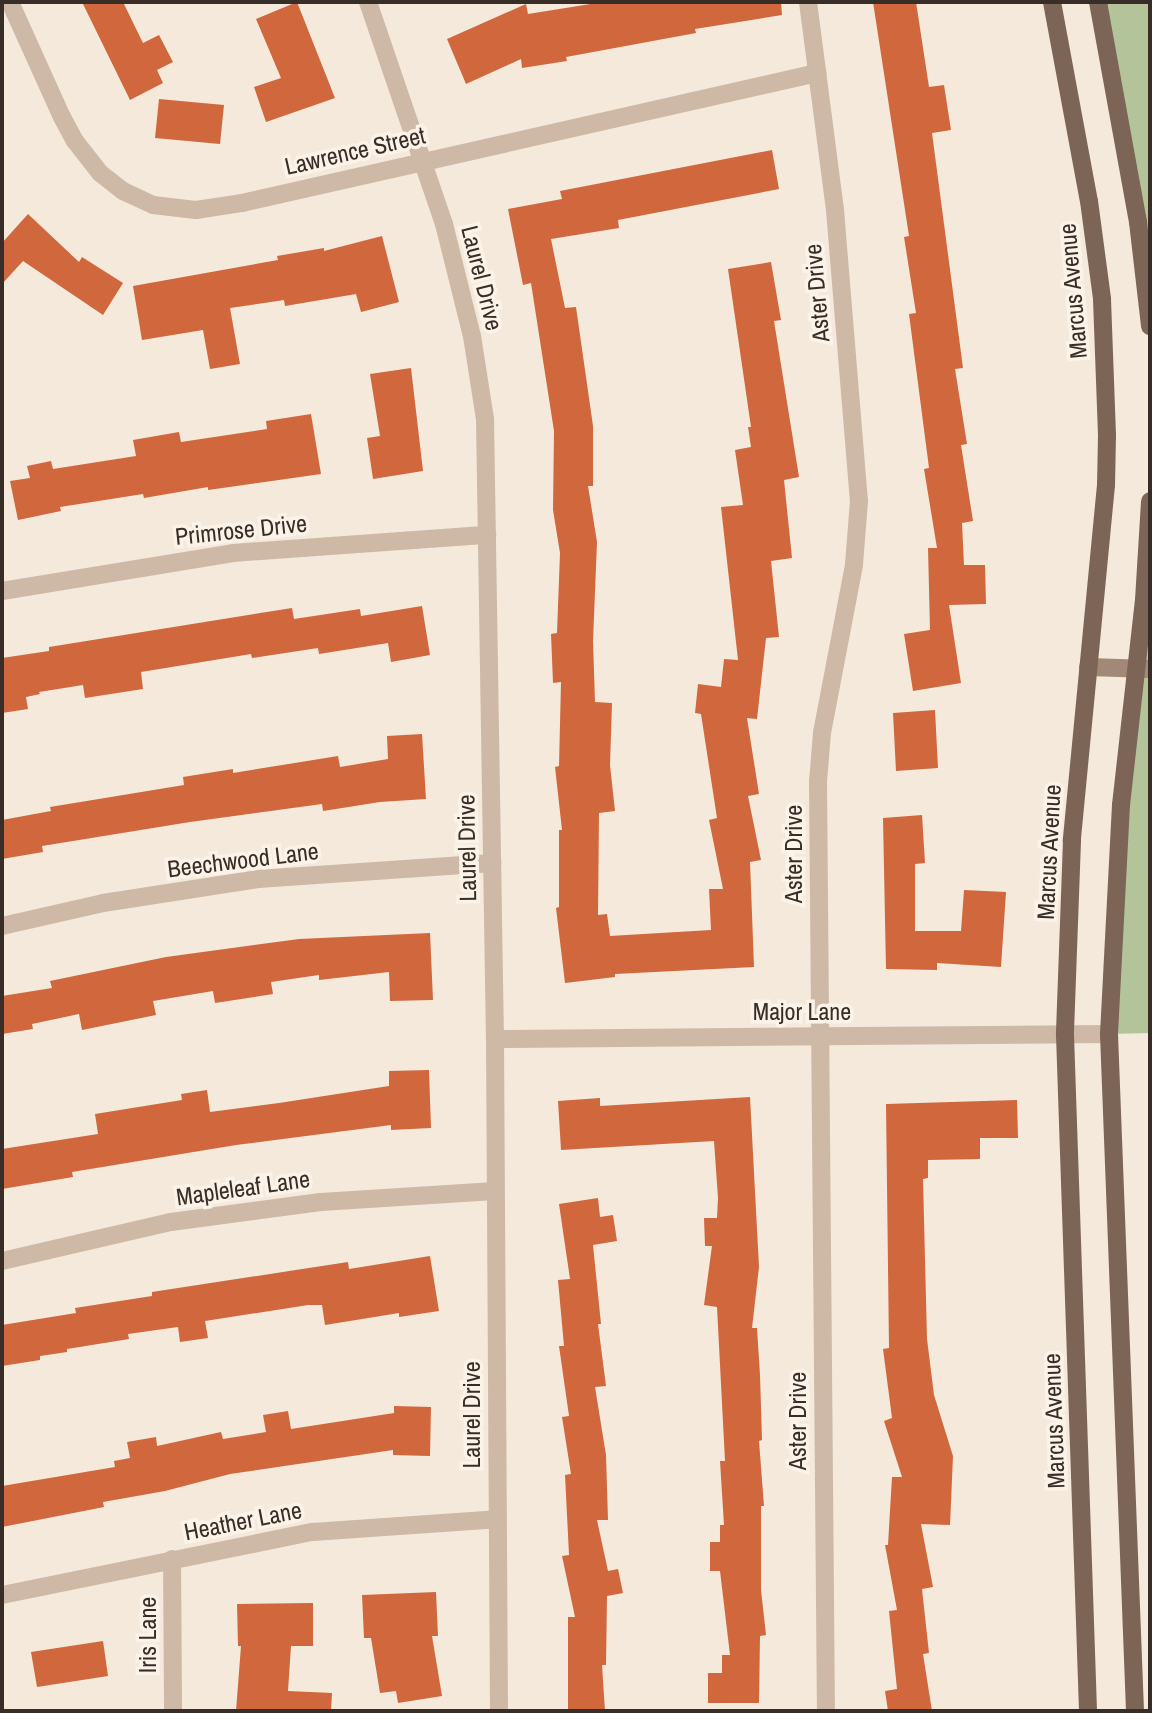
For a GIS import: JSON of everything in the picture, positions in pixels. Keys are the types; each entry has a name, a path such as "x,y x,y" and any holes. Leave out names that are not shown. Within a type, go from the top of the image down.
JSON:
{"main road":[{"name":"Marcus Avenue","path":"1052,2 1089,201 1102,299 1106,485 1072,841 1065,1035 1088,1711"},
{"path":"1098,2 1134,197 1150,327"},
{"path":"1135,1711 1109,1034 1117,864 1143,669 1150,501"}],"street":[{"name":"Lawrence Street","path":"10,2 75,141 100,173 123,191 153,205 197,210 231,205 817,72"},
{"name":"Laurel Drive","path":"368,2 444,224 472,336 485,419 495,1039 499,1711"},
{"name":"Aster Drive","path":"808,2 835,210 859,501 854,565 822,733 818,782 826,1711"},
{"name":"Primrose Drive","path":"2,591 233,552 487,536"},
{"path":"1088,667 1143,669"},
{"name":"Beechwood Lane","path":"2,926 103,903 258,879 492,863"},
{"name":"Major Lane","path":"495,1039 1109,1034"},
{"name":"Mapleleaf Lane","path":"2,1261 171,1222 321,1202 495,1191"},
{"name":"Heather Lane","path":"2,1595 313,1532 497,1519"},
{"name":"Iris Lane","path":"172,1559 173,1711"}],"green space":[{"path":"1098,2 1150,2 1150,326"},
{"path":"1150,503 1150,1033 1109,1034"}],"building":[{"path":"82,2 123,2 143,43 159,35 173,62 157,70 163,83 130,100"},
{"path":"297,2 335,98 266,122 254,87 281,78 256,19"},
{"path":"603,2 781,2 782,15 695,29 696,33 566,57 567,61 522,68 521,59 466,84 447,39 526,4 528,14"},
{"path":"873,2 916,2 929,87 944,85 951,130 932,133 963,368 955,369 967,444 961,445 973,521 962,523 964,565 985,565 986,604 949,605 961,683 913,691 904,634 930,630 928,548 937,548 924,469 929,468 909,314 916,313 904,237 909,236"},
{"path":"159,99 224,105 220,144 155,138"},
{"path":"772,150 779,189 618,220 619,228 551,239 565,308 576,307 593,426 593,486 588,486 597,542 593,641 595,702 612,703 610,765 615,811 599,813 598,915 607,914 610,936 711,930 709,889 723,889 709,820 717,818 701,714 695,713 698,684 721,687 724,659 738,660 721,507 743,505 735,450 751,447 748,427 751,427 728,269 771,262 781,320 774,321 799,477 784,480 792,558 771,561 779,637 766,638 757,719 747,718 759,794 748,796 761,860 750,862 754,967 615,974 615,977 565,983 556,908 559,907 559,830 562,830 555,767 559,766 561,682 553,683 551,634 557,633 560,553 553,510 554,431 531,283 523,285 508,209 562,199 560,191"},
{"path":"28,214 79,262 82,257 123,283 103,315 23,261 2,284 2,243"},
{"path":"382,236 399,302 361,312 356,294 285,306 284,300 230,308 240,364 210,369 203,330 142,340 133,286 278,260 277,256 324,248 324,251"},
{"path":"411,368 423,471 373,479 367,438 380,436 370,374"},
{"path":"311,414 321,474 208,490 208,487 144,498 143,494 60,507 61,511 18,520 10,481 30,478 27,466 51,461 53,469 136,456 133,440 179,432 181,442 267,429 266,421"},
{"path":"422,606 430,655 391,662 388,643 319,654 318,648 252,658 251,654 141,672 143,689 85,698 83,685 39,692 40,694 26,697 28,709 2,713 2,658 49,651 49,647 292,608 294,619 360,609 361,616"},
{"path":"935,710 938,768 896,771 893,713"},
{"path":"422,734 426,799 380,802 323,811 322,804 190,822 42,846 43,852 2,859 2,820 51,811 50,807 184,785 183,777 233,769 233,773 338,756 340,767 388,759 387,736"},
{"path":"922,815 925,863 915,864 915,931 961,931 964,890 1006,892 1001,967 937,963 937,970 886,969 883,818"},
{"path":"430,933 433,1000 390,1001 389,972 319,980 319,975 271,982 273,994 215,1003 213,991 153,1001 156,1015 82,1030 79,1014 32,1024 33,1029 2,1034 2,996 52,988 50,981 166,957 299,939"},
{"path":"429,1070 431,1128 391,1130 391,1125 236,1145 72,1172 73,1177 2,1189 2,1149 98,1134 95,1114 182,1100 181,1094 207,1090 210,1112 279,1103 389,1086 389,1071"},
{"path":"750,1097 759,1267 752,1328 757,1328 760,1375 762,1440 759,1441 764,1506 761,1506 761,1590 766,1635 760,1636 759,1703 708,1703 708,1673 722,1673 722,1655 730,1655 720,1571 710,1571 710,1542 720,1542 720,1525 724,1525 720,1461 725,1461 717,1307 704,1305 712,1246 705,1246 704,1218 717,1218 714,1141 561,1150 558,1101 600,1098 600,1106"},
{"path":"1017,1100 1018,1138 980,1138 980,1159 928,1160 928,1178 923,1179 927,1339 934,1395 953,1456 950,1525 921,1524 933,1587 922,1589 929,1653 923,1654 932,1711 888,1711 885,1691 897,1689 889,1611 897,1610 885,1545 888,1545 892,1477 902,1477 884,1421 892,1418 883,1349 889,1348 886,1104"},
{"path":"598,1198 600,1217 613,1215 617,1241 593,1245 601,1324 598,1324 606,1386 595,1387 606,1455 608,1520 597,1520 608,1571 618,1569 623,1593 607,1596 606,1665 602,1665 605,1711 568,1711 568,1617 575,1617 562,1556 569,1555 565,1475 571,1474 562,1417 569,1416 559,1346 564,1346 558,1280 570,1279 559,1204"},
{"path":"430,1256 439,1311 399,1317 399,1313 325,1325 322,1305 308,1305 205,1321 208,1338 180,1342 178,1327 128,1334 129,1339 67,1349 67,1352 40,1356 40,1360 2,1366 2,1325 76,1313 75,1308 152,1296 152,1292 348,1262 349,1269"},
{"path":"394,1406 431,1407 430,1456 393,1455 393,1450 230,1474 165,1491 103,1502 104,1507 2,1527 2,1486 115,1467 114,1461 130,1458 127,1442 156,1437 157,1446 221,1432 223,1439 266,1432 263,1415 288,1411 291,1429 394,1413"},
{"path":"436,1592 438,1636 432,1636 442,1696 398,1703 396,1691 380,1693 371,1638 364,1638 362,1595"},
{"path":"313,1603 313,1646 291,1646 288,1691 332,1693 331,1711 236,1711 241,1646 238,1646 237,1604"},
{"path":"103,1641 108,1676 37,1687 31,1652"}]}
